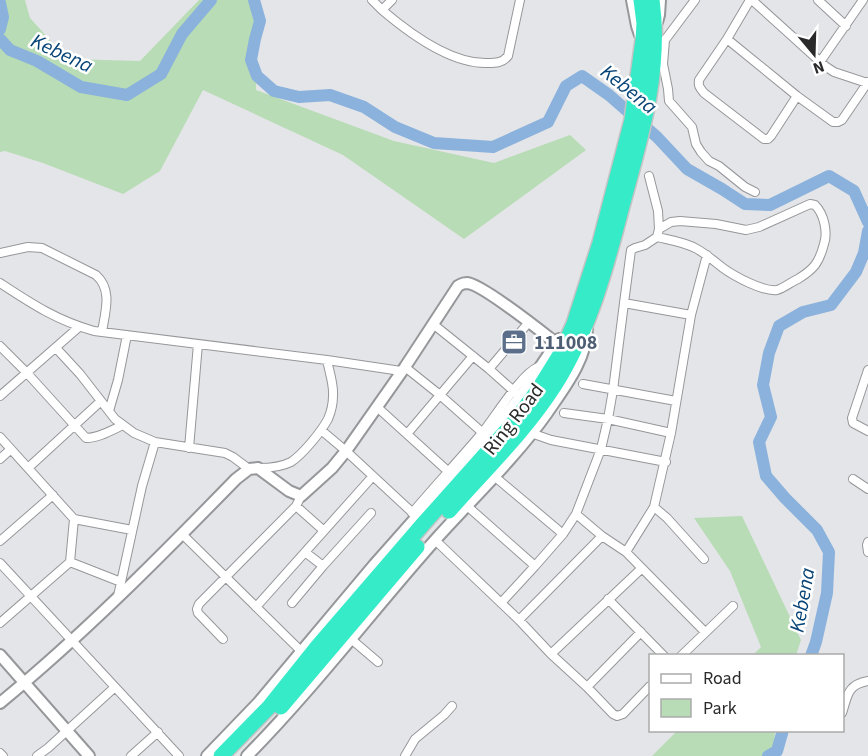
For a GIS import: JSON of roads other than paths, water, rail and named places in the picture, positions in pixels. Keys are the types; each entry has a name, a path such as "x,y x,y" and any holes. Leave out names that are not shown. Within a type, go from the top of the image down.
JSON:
{"highway":[{"name":"Ring Road","path":"641,0 647,66"},
{"name":"Ring Road","path":"234,756 271,718 421,542 523,429 554,387 564,369 580,339 581,322 644,121 647,66 655,28 651,0"},
{"name":"Ring Road","path":"221,756 269,707 316,647 514,422 538,390 581,322"}],"street":[{"path":"372,0 423,41 463,61 476,63 497,63 508,57 520,0"},
{"path":"382,10 392,0"},
{"path":"632,0 637,26 643,40"},
{"path":"655,28 660,0"},
{"path":"694,0 665,40 663,64 669,100 692,128 701,153 709,161 755,192"},
{"path":"727,39 833,122 838,122 846,115 868,83 834,72 751,0 698,85 704,93 765,139 771,136 797,96"},
{"path":"818,0 846,26"},
{"path":"820,62 864,0"},
{"path":"649,176 658,211 658,233"},
{"path":"501,603 563,534 576,514 601,449 613,390 632,250 645,245 658,233 671,222 716,224 746,230 759,227 810,204 815,205 822,214 826,237 815,267 779,290 763,288 746,281 724,269 708,255 658,233"},
{"path":"0,254 28,247 42,248 96,275 103,281 105,287 106,307 102,332"},
{"path":"626,552 654,507 666,462 691,315 708,255"},
{"path":"0,283 45,312 79,327 102,332 403,369 440,395 485,435"},
{"path":"223,639 198,613 197,609 200,604 346,451 455,290 463,283 481,289 556,343"},
{"path":"624,303 691,315"},
{"path":"489,369 529,322"},
{"path":"207,756 254,707 414,515 485,435 542,365 563,333 581,322 587,337 579,361 566,384 531,433 435,540 292,709 247,756"},
{"path":"433,324 517,394"},
{"path":"0,396 79,327"},
{"path":"109,411 127,335"},
{"path":"189,448 198,344"},
{"path":"0,346 86,438 123,424"},
{"path":"56,348 109,411 134,433 155,442 225,453 233,457 289,491 323,530"},
{"path":"407,434 473,356"},
{"path":"0,703 72,640 151,565 236,479 253,468 270,468 292,461 321,430 328,419 334,393 327,360"},
{"path":"867,376 852,418 855,424 868,431"},
{"path":"583,384 676,401"},
{"path":"28,468 101,401"},
{"path":"376,407 450,473"},
{"path":"564,413 608,419 671,433"},
{"path":"321,430 414,515"},
{"path":"531,433 551,440 666,462"},
{"path":"0,437 74,519 132,530"},
{"path":"118,596 142,486 155,442"},
{"path":"0,459 11,449"},
{"path":"256,607 373,476"},
{"path":"494,476 563,534"},
{"path":"853,479 868,489"},
{"path":"0,541 53,495"},
{"path":"466,506 535,566"},
{"path":"654,507 704,559"},
{"path":"292,603 371,513"},
{"path":"576,514 626,552 705,632"},
{"path":"0,623 70,562 74,519"},
{"path":"182,534 301,651"},
{"path":"519,620 602,536"},
{"path":"435,540 613,714 620,716 623,714 649,688"},
{"path":"868,542 868,552"},
{"path":"305,552 323,566"},
{"path":"70,562 121,582"},
{"path":"0,563 179,756"},
{"path":"551,654 641,569"},
{"path":"608,599 662,654"},
{"path":"683,654 733,606"},
{"path":"587,687 641,632"},
{"path":"351,639 378,662"},
{"path":"0,655 89,756"},
{"path":"844,709 849,691 855,684 868,681"},
{"path":"37,756 115,687"},
{"path":"405,756 415,739 444,716 452,706"},
{"path":"131,756 158,732"}],"waterway":[{"name":"Kebena","path":"0,39 10,50 37,61 81,87 127,95 161,74 182,34 211,0"},
{"name":"Kebena","path":"254,0 260,21 251,60 257,76 274,91 299,97 330,95 364,107 395,127 434,143 493,147 548,122 566,86 582,76 609,95 657,137 687,169 745,204 770,205 829,176 854,191 868,222"},
{"name":"Kebena","path":"0,3 3,17 0,29"},
{"name":"Kebena","path":"812,654 827,593 829,552 817,530 766,476 759,442 771,417 763,385 769,353 779,326 803,312 831,305 856,272 864,253 868,231"},
{"name":"Kebena","path":"768,756 777,751 782,732"}],"place":[{"name":"111008","path":"514,342"}]}
